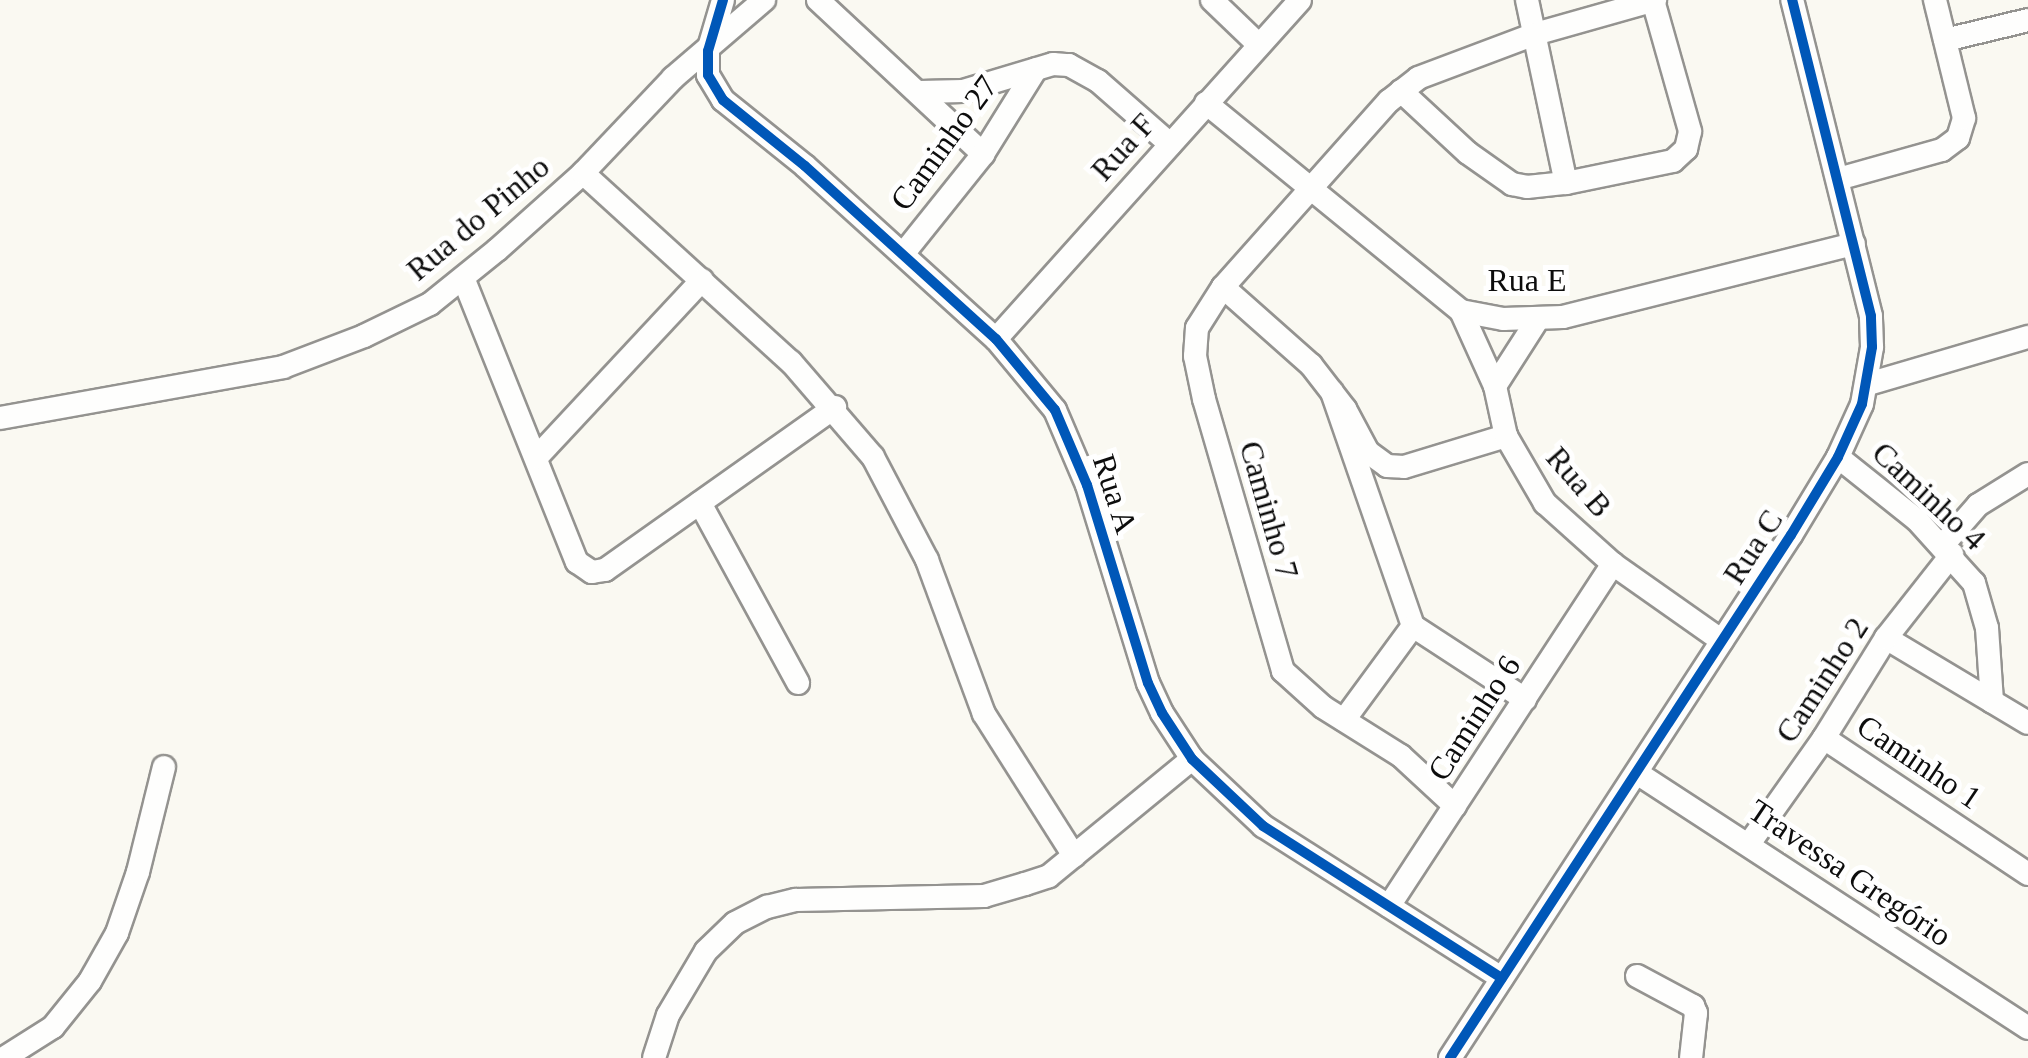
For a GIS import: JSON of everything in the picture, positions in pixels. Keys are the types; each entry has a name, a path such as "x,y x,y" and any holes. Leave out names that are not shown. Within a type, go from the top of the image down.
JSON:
{"street":[{"path":"708,51 723,0"},
{"name":"Rua do Pinho","path":"0,418 283,366 407,316 464,280 583,172 673,78 764,0"},
{"path":"818,0 983,154"},
{"path":"1212,0 1259,44"},
{"name":"Rua F","path":"996,339 1300,0"},
{"path":"1527,0 1566,182"},
{"path":"1402,91 1468,153 1512,184 1527,188 1673,161 1686,149 1690,131 1654,0"},
{"name":"Caminho 7","path":"1449,802 1401,756 1344,720 1283,672 1237,521 1195,356 1202,315 1312,187 1402,91 1440,67 1535,34 1654,0"},
{"name":"Rua C","path":"1450,1058 1838,457 1868,384 1871,316 1792,0"},
{"path":"1838,179 1942,150 1958,138 1964,118 1935,0"},
{"path":"1945,40 2017,15"},
{"name":"Rua A","path":"708,51 708,75 723,100 903,254 996,339 1036,383 1070,439 1148,683 1192,759 1264,826 1502,978"},
{"path":"920,92 962,91 1036,69 1070,65 1170,144"},
{"name":"Caminho 27","path":"903,254 983,154 1036,69"},
{"name":"Rua E","path":"1206,104 1461,311 1538,320 1854,244"},
{"path":"583,172 834,407 896,496 927,560 984,714 1074,856"},
{"path":"464,280 578,562 592,572 606,570 834,407"},
{"path":"538,457 702,280"},
{"path":"1223,287 1291,346 1332,392 1368,452 1388,466 1404,467 1506,436"},
{"name":"Rua B","path":"1461,311 1495,386 1506,436 1545,503 1612,564 1722,641"},
{"path":"1495,386 1538,320"},
{"path":"1868,384 2028,337"},
{"path":"1332,392 1413,626 1525,699"},
{"name":"Caminho 4","path":"1838,457 1947,549 1974,583 1984,608 1992,702"},
{"name":"Caminho 2","path":"1749,844 1978,505 2028,474"},
{"path":"700,503 798,684"},
{"name":"Caminho 6","path":"1384,902 1449,802 1525,699 1612,564"},
{"path":"1344,720 1413,626"},
{"path":"1886,638 2028,722"},
{"name":"Caminho 1","path":"1824,738 2028,874"},
{"path":"654,1058 668,1015 706,950 735,924 768,907 796,900 984,896 1049,876 1192,759"},
{"path":"4,1058 54,1026 90,981 117,933 138,872 164,768"},
{"name":"Travessa Gregório","path":"1636,773 2028,1028"},
{"path":"1637,976 1692,1006 1696,1014 1691,1058"}],"cycle path":[{"path":"723,0 708,51 708,75 723,100 805,166 996,339 1055,410 1087,485 1148,683 1192,759 1263,826 1502,978"},
{"path":"1450,1058 1791,535 1838,457 1862,404 1872,347 1871,316 1792,0"}]}
